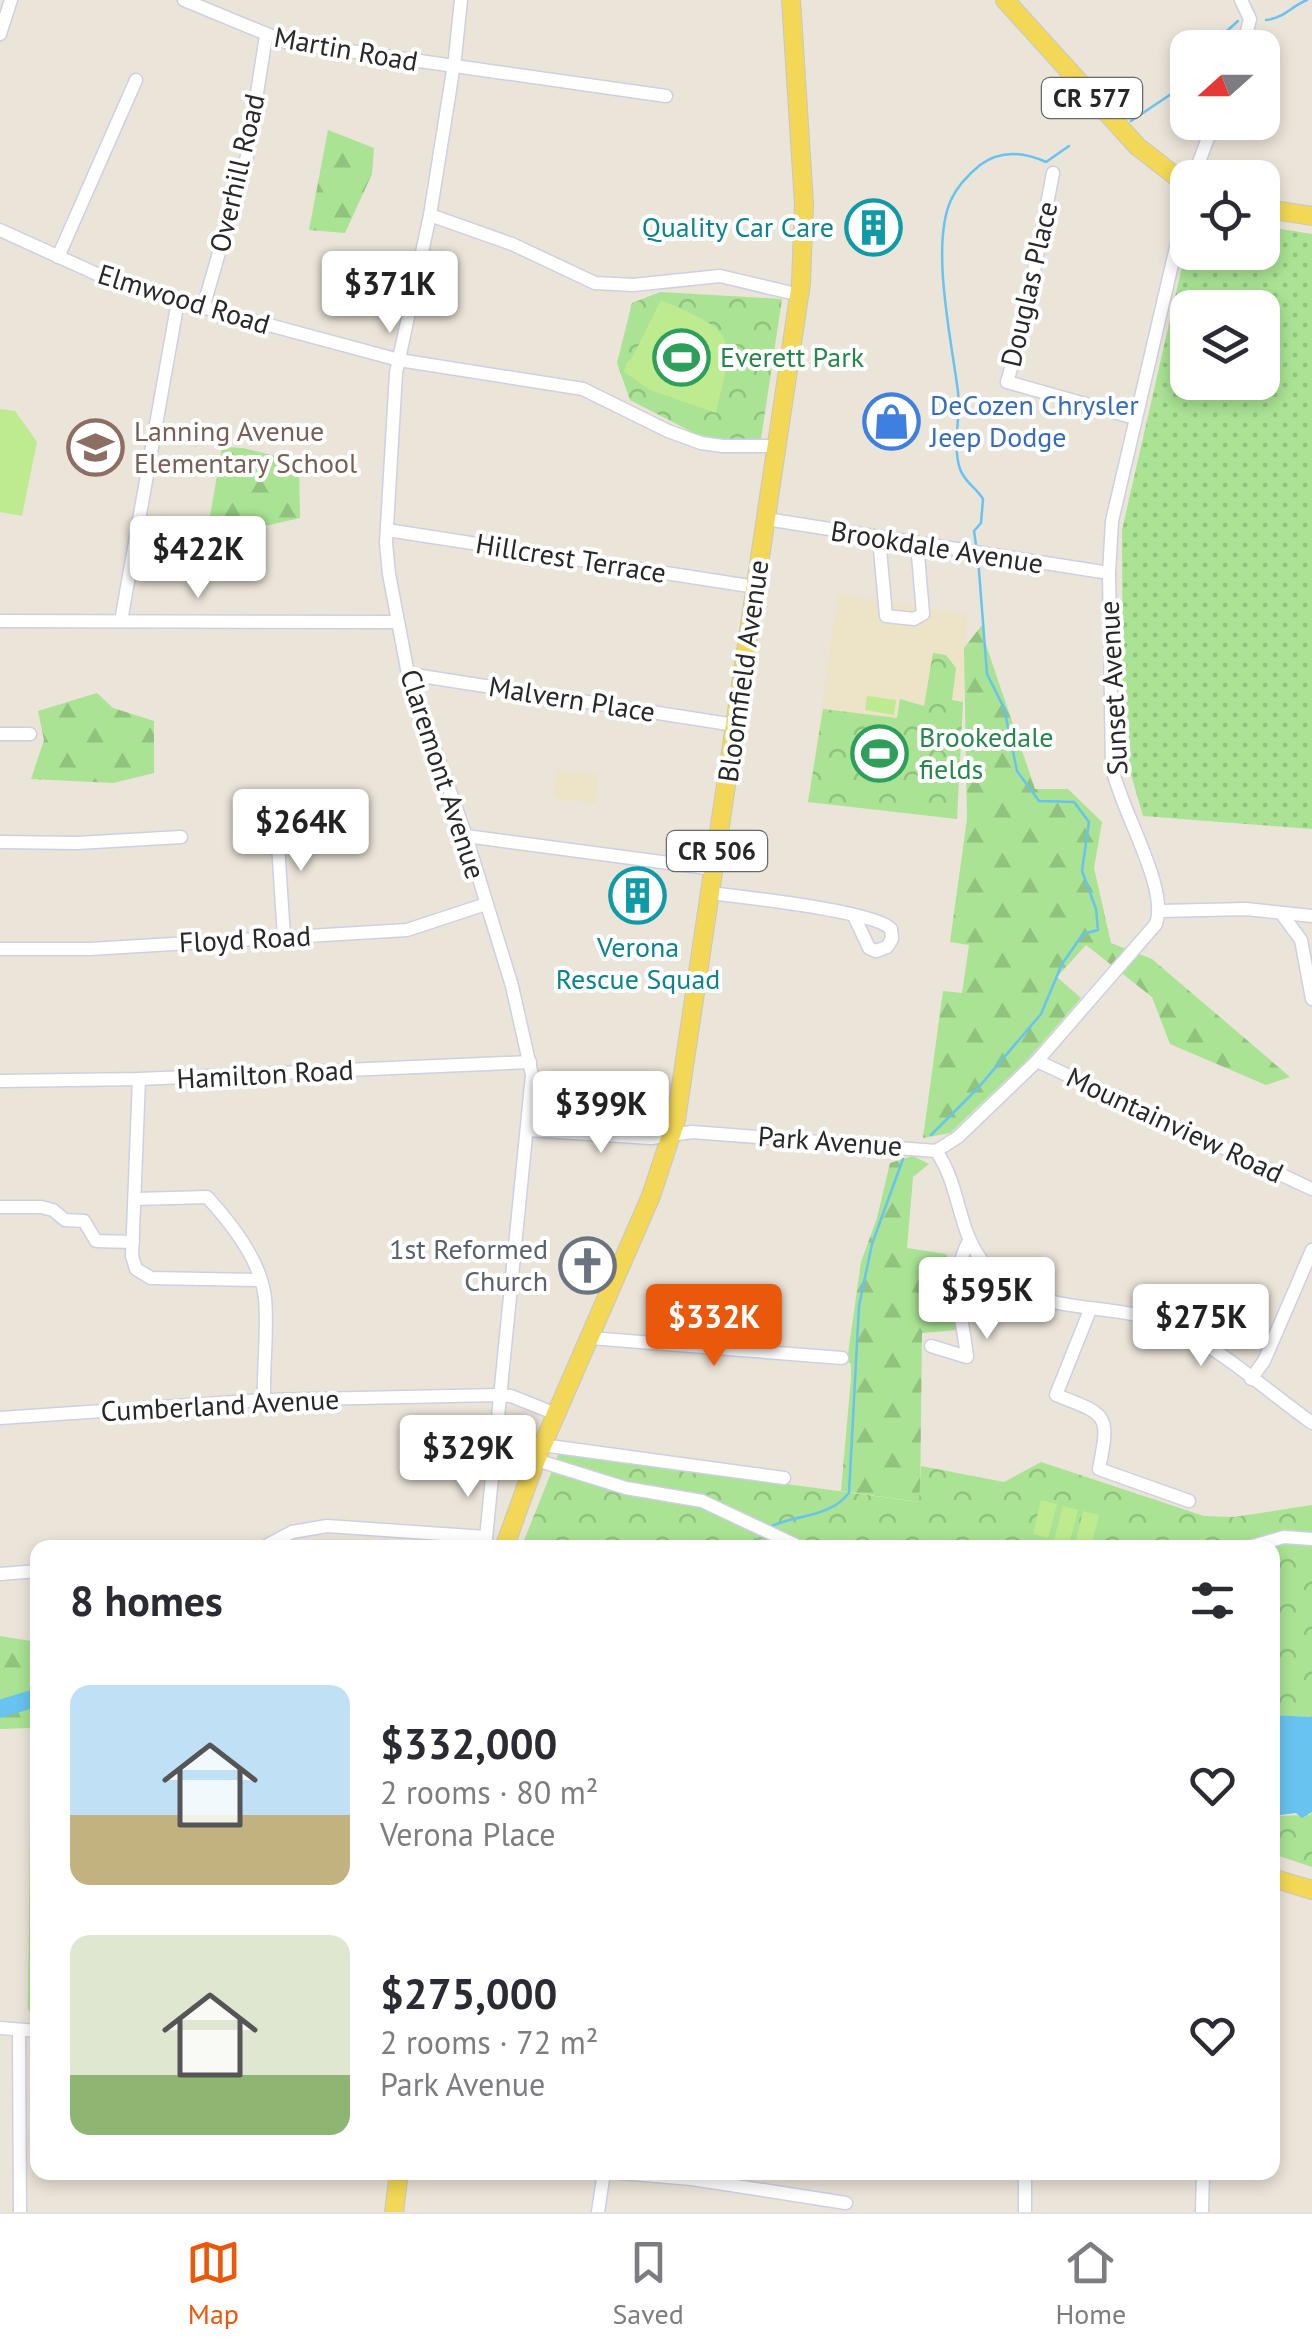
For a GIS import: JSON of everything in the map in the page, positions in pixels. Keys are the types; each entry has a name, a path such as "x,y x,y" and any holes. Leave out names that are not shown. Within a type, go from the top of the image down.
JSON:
{"main road":[{"name":"Bloomfield Avenue","path":"507,1540 539,1452 651,1196 672,1134 685,1068 800,294 804,204 791,0"},
{"name":"CR 577","path":"1006,0 1138,146 1170,172"},
{"path":"1280,211 1312,216"},
{"path":"1280,1880 1312,1890"},
{"path":"394,2212 398,2180"}],"street":[{"path":"0,34 12,0"},
{"name":"Martin Road","path":"184,0 286,42 666,96"},
{"name":"Claremont Avenue","path":"460,0 454,66 430,215 391,412 386,530 389,574 408,674 466,836 530,1062 528,1130 486,1540"},
{"path":"1241,0 1250,19 1248,30"},
{"name":"Overhill Road","path":"202,308 247,156 266,36"},
{"path":"58,256 136,80"},
{"name":"Douglas Place","path":"1053,173 1024,323 1007,382 1135,418"},
{"path":"430,215 512,244 595,283 633,285 720,276 800,294"},
{"name":"Elmwood Road","path":"0,230 122,284 202,308 399,360 583,390 702,443 777,446"},
{"name":"Sunset Avenue","path":"1165,910 1119,795 1112,767 1109,573 1112,521 1170,270"},
{"path":"121,621 178,301"},
{"name":"Brookdale Avenue","path":"766,519 1109,573"},
{"name":"Hillcrest Terrace","path":"386,530 756,586"},
{"path":"878,538 886,616 914,619 923,614 917,544"},
{"path":"0,621 397,622"},
{"name":"Malvern Place","path":"408,674 736,724"},
{"path":"0,734 30,734"},
{"path":"276,814 284,937"},
{"path":"466,836 714,869"},
{"path":"0,842 182,837"},
{"path":"710,893 854,916"},
{"name":"Floyd Road","path":"0,948 90,949 407,930 486,904"},
{"path":"936,1151 962,1133 1037,1060 1165,910 1246,909 1312,916"},
{"path":"1280,912 1301,940 1312,999"},
{"name":"Mountainview Road","path":"1037,1060 1312,1189"},
{"name":"Hamilton Road","path":"0,1081 138,1080 530,1062"},
{"path":"138,1080 134,1265 147,1277 260,1280"},
{"name":"Park Avenue","path":"528,1130 652,1138 692,1132 936,1151 954,1185 968,1240 985,1265 1014,1288 1055,1303 1166,1324 1202,1344 1312,1423"},
{"path":"136,1199 207,1198 243,1244 265,1296 264,1400"},
{"path":"0,1207 53,1210 66,1220 84,1221 96,1240 133,1242"},
{"path":"931,1346 967,1357 959,1288 961,1261 968,1240"},
{"path":"1251,1380 1264,1361 1312,1250"},
{"path":"1090,1310 1056,1395 1100,1415 1107,1431 1099,1470 1189,1501"},
{"path":"590,1338 842,1358"},
{"name":"Cumberland Avenue","path":"0,1418 264,1400 498,1395 511,1396 556,1414"},
{"path":"539,1452 784,1478"},
{"path":"539,1452 626,1488 702,1502 785,1540"},
{"path":"277,1540 292,1532 327,1526 466,1540"},
{"path":"1271,1540 1284,1536 1312,1538"},
{"path":"0,1574 30,1572"},
{"path":"0,2028 30,2030"},
{"path":"19,2030 20,2212"},
{"path":"598,2212 605,2180"},
{"path":"698,2180 846,2203"},
{"path":"1025,2180 1025,2212"},
{"path":"1202,2212 1203,2180"}],"shaded area":[{"path":"838,594 967,615 957,819 808,802"},
{"path":"557,770 598,775 596,803 553,798"}],"green space":[{"path":"328,130 374,148 372,174 345,233 309,230"},
{"path":"1280,229 1312,234 1312,829 1143,816 1123,747 1122,530 1170,320 1170,400 1280,400 1280,290 1177,290 1181,270 1280,270"},
{"path":"660,292 782,299 761,439 719,439 696,434 630,400 617,363 632,303"},
{"name":"Everett Park","path":"661,300 705,320 724,339 726,367 716,413 650,390 624,372"},
{"path":"0,409 15,411 37,442 22,516 0,512"},
{"path":"222,447 243,448 299,462 300,518 238,532 227,557 181,560 186,522 209,522"},
{"path":"982,625 1035,789 1068,789 1102,822 1094,868 1111,943 1152,959 1290,1077 1266,1085 1170,1044 1152,997 1086,945 1057,977 1081,998 1028,1059 950,1133 923,1138 943,991 962,993 969,945 950,942 967,819 964,648"},
{"path":"933,653 946,655 956,668 952,700 963,702 957,819 808,802 823,709 897,718 900,699 924,706"},
{"path":"97,693 113,708 154,721 154,773 113,783 31,779 44,740 38,711"},
{"path":"867,696 896,700 894,715 865,710"},
{"path":"913,1156 929,1164 913,1177 907,1248 946,1254 957,1330 922,1333 920,1502 841,1491 851,1378 851,1364 847,1361 861,1262 890,1163"},
{"path":"559,1453 919,1502 921,1466 1004,1482 1041,1462 1204,1516 1234,1517 1312,1505 1312,1717 1280,1715 1280,1540 524,1540"},
{"path":"1041,1500 1057,1504 1048,1538 1033,1534"},
{"path":"1063,1506 1078,1510 1070,1540 1054,1540"},
{"path":"1083,1511 1099,1515 1093,1540 1076,1540"},
{"path":"0,1636 30,1641 30,1728 0,1729"},
{"path":"1312,1812 1312,1867 1280,1856 1280,1816"},
{"path":"30,1821 30,2013 28,2008"}],"water":[{"path":"1280,1715 1312,1717 1312,1812 1302,1818 1296,1813 1280,1815"}],"waterway":[{"path":"1266,20 1307,0"},
{"path":"1228,30 1238,21"},
{"path":"1131,121 1170,95"},
{"path":"976,545 974,531 981,523 983,499 965,478 958,460 958,392 942,268 945,219 960,185 988,160 1012,154 1046,162 1069,146"},
{"path":"931,1135 978,1088 1041,1014 1062,964 1083,934 1098,930 1096,909 1082,871 1089,822 1074,802 1039,801 1017,771 1004,708 987,674 978,558"},
{"path":"772,1526 823,1511 849,1493 859,1306 872,1244 903,1159"},
{"path":"0,1709 30,1700"}],"place":[{"name":"Quality Car Care","path":"873,227"},
{"name":"Everett Park","path":"681,357"},
{"name":"DeCozen Chrysler Jeep Dodge","path":"891,421"},
{"name":"Lanning Avenue Elementary School","path":"95,447"},
{"name":"Brookedale fields","path":"880,753"},
{"name":"Verona Rescue Squad","path":"638,896"},
{"name":"1st Reformed Church","path":"587,1265"}]}
